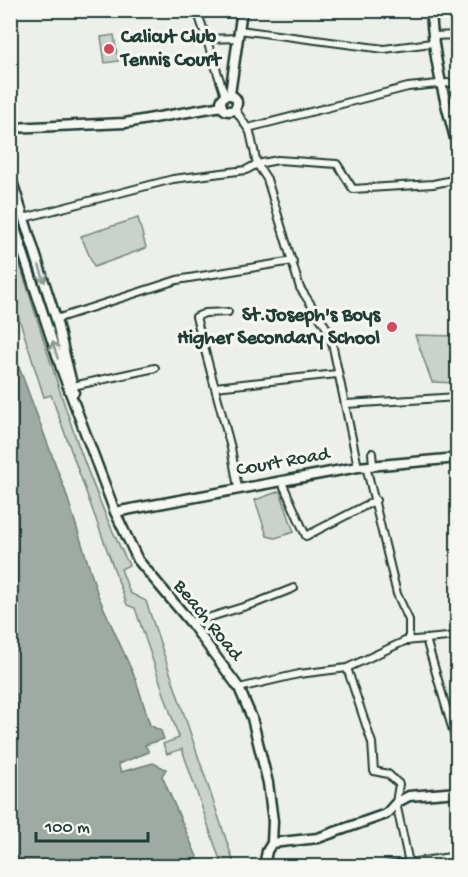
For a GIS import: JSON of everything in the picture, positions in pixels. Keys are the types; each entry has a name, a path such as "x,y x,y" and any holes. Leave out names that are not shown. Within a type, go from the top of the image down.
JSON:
{"main road":[{"path":"222,106 228,95 242,10"},
{"path":"431,10 432,40 440,84 458,149"},
{"path":"10,128 126,123 222,106 229,111 235,109 237,100 228,95"},
{"name":"Beach Road","path":"10,175 56,319 76,405"},
{"name":"Beach Road","path":"10,213 91,453 138,560 191,623 239,688 252,718 268,783 273,821 272,843 267,851 264,867"},
{"name":"Court Road","path":"115,512 366,466 458,458"},
{"path":"272,843 318,838 386,814 396,803 409,796 458,792"}],"street":[{"path":"197,10 228,95"},
{"path":"207,39 239,34 384,49 458,35"},
{"path":"248,128 408,87 458,82"},
{"path":"235,109 248,128 257,164 267,179 300,288 330,333 338,374 376,500 398,594 409,620 409,640"},
{"path":"24,218 172,180 246,170 257,164 278,160 337,164 353,189 433,184 458,179"},
{"path":"56,319 177,280 293,261"},
{"path":"228,312 205,313 196,317 238,488"},
{"path":"73,386 155,368"},
{"path":"215,387 338,374"},
{"path":"346,404 458,397"},
{"path":"366,466 372,453"},
{"path":"281,480 306,536 376,500"},
{"path":"191,623 256,603 294,588"},
{"path":"239,688 347,668 409,640 458,636"},
{"path":"426,639 458,748"},
{"path":"347,668 372,742 374,771 388,774 399,784 396,803 409,863"},
{"path":"387,867 458,856"}],"shaded area":[{"name":"Calicut Club Tennis Court","path":"114,35 118,61 105,63 101,37"},
{"path":"138,218 146,248 94,267 81,236"},
{"path":"10,234 78,444 93,485 129,565 121,569 130,593 146,601 235,866 222,866 182,749 167,754 163,744 179,738 135,608 127,605 51,395 44,397 11,293"},
{"path":"415,335 457,336 457,383 432,382"},
{"path":"10,343 65,490 98,595 136,680 150,725 161,731 164,739 145,745 149,752 118,764 121,772 153,763 166,769 162,776 201,866 11,866"},
{"path":"280,491 294,532 275,538 267,536 255,500"}],"place":[{"name":"Calicut Club Tennis Court","path":"109,49"},
{"name":"St.Joseph's Boys Higher Secondary School","path":"392,327"}]}
